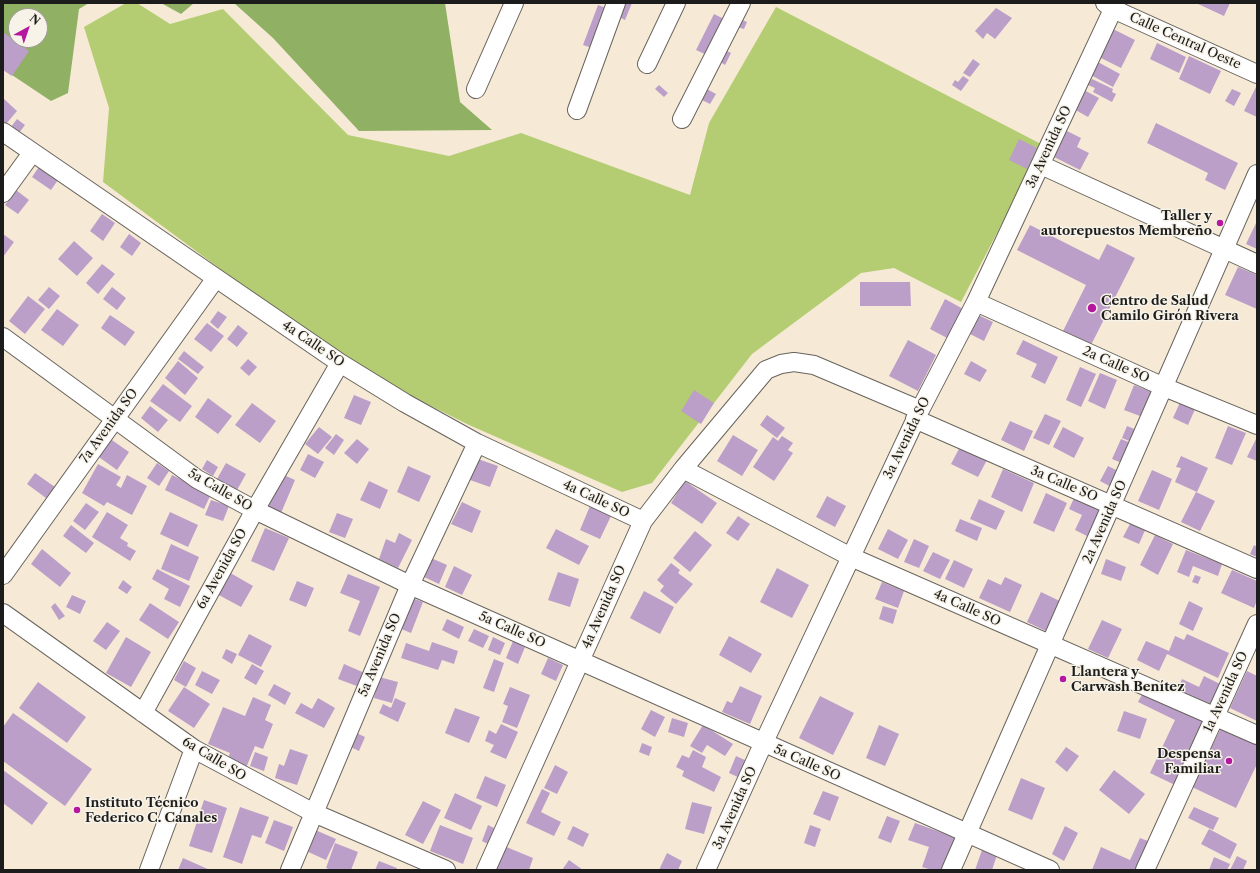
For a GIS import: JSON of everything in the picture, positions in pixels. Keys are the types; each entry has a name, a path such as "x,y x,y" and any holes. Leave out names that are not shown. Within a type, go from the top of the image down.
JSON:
{"street":[{"path":"476,89 514,3"},
{"path":"576,110 616,3"},
{"path":"647,64 676,3"},
{"path":"682,119 741,3"},
{"name":"Calle Central Oeste","path":"1089,3 1111,5 1257,74"},
{"name":"3a Avenida SO","path":"706,870 763,744 917,415 976,302 1041,165 1111,5"},
{"name":"4a Calle SO","path":"3,132 340,363 477,443 643,521"},
{"path":"3,193 32,153"},
{"path":"1041,165 1257,264"},
{"name":"2a Avenida SO","path":"951,870 1051,646 1257,174"},
{"name":"7a Avenida SO","path":"3,575 216,278"},
{"name":"2a Calle SO","path":"976,302 1164,387 1257,425"},
{"name":"5a Calle SO","path":"3,337 197,479 255,510 410,585 580,660 763,744 1050,870"},
{"name":"3a Calle SO","path":"766,370 781,364 794,362 814,365 917,415 1257,570"},
{"name":"6a Avenida SO","path":"143,713 255,510 340,363"},
{"name":"4a Avenida SO","path":"486,870 643,521 683,469 766,370"},
{"name":"5a Avenida SO","path":"290,870 410,585 477,443"},
{"name":"4a Calle SO","path":"683,469 851,557 1051,646 1257,735"},
{"name":"6a Calle SO","path":"3,613 194,749 314,813 446,870"},
{"name":"1a Avenida SO","path":"1145,870 1257,624"},
{"path":"154,868 194,749"}],"green space":[{"path":"3,3 89,3 79,9 68,93 51,101 3,69"},
{"path":"126,3 137,3 170,24 223,9 348,135 449,156 521,133 690,195 709,123 776,7 1043,145 961,302 894,268 861,273 752,354 652,483 622,492 469,425 325,353 316,340 103,182 109,108 84,27"},
{"path":"161,3 194,3 181,14"},
{"path":"234,3 445,3 460,102 492,130 359,131 273,38"}],"building":[{"path":"623,3 632,3 625,20 617,16"},
{"path":"1196,3 1230,3 1224,16"},
{"path":"598,5 609,9 595,49 583,45"},
{"path":"996,8 1012,18 995,39 987,33 983,39 975,31"},
{"path":"714,14 726,20 709,56 696,50"},
{"path":"740,19 747,22 744,29 737,27"},
{"path":"1113,29 1135,40 1121,68 1099,57"},
{"path":"3,32 8,36 8,48 25,48 29,51 12,76 3,70"},
{"path":"1157,43 1186,57 1179,73 1150,59"},
{"path":"725,50 731,53 725,65 719,61"},
{"path":"1189,56 1221,71 1210,94 1179,79"},
{"path":"973,59 980,64 970,77 963,73"},
{"path":"1096,61 1120,74 1113,87 1089,74"},
{"path":"963,76 969,80 961,91 952,85 955,80 958,82"},
{"path":"1092,79 1113,89 1112,92 1116,94 1112,102 1093,92 1095,88 1088,85"},
{"path":"659,85 668,93 664,97 655,89"},
{"path":"1257,85 1257,117 1244,111"},
{"path":"705,88 716,94 710,104 700,99"},
{"path":"1082,89 1099,98 1088,117 1072,108"},
{"path":"1232,89 1241,93 1234,106 1225,101"},
{"path":"3,98 17,111 6,124 3,121"},
{"path":"17,119 25,125 19,133 11,127"},
{"path":"1156,123 1238,163 1225,190 1205,180 1208,173 1147,143"},
{"path":"1061,128 1081,138 1077,147 1089,153 1080,170 1048,154"},
{"path":"1019,139 1037,148 1027,169 1009,160"},
{"path":"41,164 60,177 51,190 32,177"},
{"path":"16,190 29,200 18,214 5,205"},
{"path":"102,214 115,223 103,241 90,231"},
{"path":"1257,221 1257,249 1246,244"},
{"name":"Centro de Salud Camilo Girón Rivera","path":"1030,225 1099,260 1107,244 1135,258 1091,345 1063,331 1086,285 1017,250"},
{"path":"3,234 14,242 3,257"},
{"path":"129,234 141,243 132,256 120,247"},
{"path":"74,241 93,258 77,276 58,259"},
{"path":"102,264 115,274 98,294 86,283"},
{"path":"1238,267 1257,275 1257,309 1225,295"},
{"path":"860,282 910,282 911,306 860,306"},
{"path":"49,287 60,296 49,309 38,300"},
{"path":"112,287 126,298 117,310 103,299"},
{"path":"28,296 45,309 25,334 9,321"},
{"path":"945,299 965,310 949,339 930,329"},
{"path":"57,309 79,325 63,346 41,330"},
{"path":"218,311 227,317 218,329 210,322"},
{"path":"970,311 993,322 984,341 960,329"},
{"path":"110,315 135,332 125,346 101,328"},
{"path":"207,323 224,336 211,352 194,339"},
{"path":"238,325 248,333 237,347 227,339"},
{"path":"908,340 936,355 918,391 889,376"},
{"path":"1023,340 1058,357 1045,384 1031,377 1037,364 1016,354"},
{"path":"184,351 204,367 198,374 178,359"},
{"path":"248,359 257,367 249,376 240,368"},
{"path":"178,361 198,378 185,395 165,378"},
{"path":"971,361 987,370 980,382 964,374"},
{"path":"1080,367 1096,374 1081,407 1066,400"},
{"path":"1100,373 1117,380 1105,409 1088,401"},
{"path":"163,384 192,406 180,422 150,401"},
{"path":"1134,385 1157,394 1148,419 1124,410"},
{"path":"694,390 714,403 701,424 681,411"},
{"path":"354,395 371,402 361,425 344,418"},
{"path":"208,398 232,416 218,434 195,417"},
{"path":"1181,400 1196,407 1188,425 1173,418"},
{"path":"252,403 276,421 260,443 235,425"},
{"path":"150,406 168,420 158,432 141,418"},
{"path":"1045,414 1061,421 1049,445 1033,438"},
{"path":"767,415 785,428 777,438 760,425"},
{"path":"1010,421 1033,431 1024,451 1001,440"},
{"path":"1127,426 1142,432 1137,444 1122,438"},
{"path":"1228,426 1246,433 1232,465 1215,458"},
{"path":"319,427 332,437 318,454 305,444"},
{"path":"1063,427 1084,438 1074,458 1053,447"},
{"path":"336,434 344,440 334,455 325,448"},
{"path":"733,435 758,450 742,476 717,461"},
{"path":"782,436 793,443 788,450 793,453 774,481 753,467 773,437 778,441"},
{"path":"109,438 129,452 117,470 96,455"},
{"path":"357,439 369,449 357,464 344,453"},
{"path":"1121,439 1136,445 1127,465 1112,459"},
{"path":"1257,439 1257,461 1247,457"},
{"path":"961,445 988,458 978,477 951,464"},
{"path":"308,454 324,462 315,478 300,470"},
{"path":"1181,456 1208,468 1197,492 1175,482 1181,468 1176,467"},
{"path":"478,459 498,466 490,487 470,480"},
{"path":"207,460 218,467 213,476 202,469"},
{"path":"157,463 169,471 159,486 147,478"},
{"path":"226,463 246,474 237,490 217,479"},
{"path":"98,464 121,477 116,485 121,488 127,475 147,486 132,515 107,502 104,506 82,493"},
{"path":"408,466 431,476 419,502 397,492"},
{"path":"1108,466 1124,474 1117,490 1100,481"},
{"path":"1003,469 1034,483 1022,512 991,497"},
{"path":"1152,470 1172,479 1159,510 1138,501"},
{"path":"275,471 295,480 281,513 261,505"},
{"path":"35,473 55,487 46,498 27,484"},
{"path":"172,475 211,494 204,509 165,490"},
{"path":"369,481 388,490 380,509 360,500"},
{"path":"685,481 717,503 702,524 671,503"},
{"path":"1196,492 1215,501 1200,531 1181,522"},
{"path":"1046,493 1067,503 1054,532 1033,523"},
{"path":"827,496 846,506 835,527 816,517"},
{"path":"1075,496 1104,511 1091,538 1075,530 1082,515 1069,509"},
{"path":"979,499 1005,511 996,530 970,519"},
{"path":"211,500 229,506 223,521 205,515"},
{"path":"462,502 481,511 472,533 451,524"},
{"path":"86,503 99,512 85,530 73,521"},
{"path":"590,506 611,516 600,539 580,530"},
{"path":"107,512 128,525 120,538 128,543 127,546 136,551 130,561 92,537"},
{"path":"170,512 198,525 188,547 160,534"},
{"path":"337,513 353,519 345,538 329,532"},
{"path":"738,516 750,524 738,541 726,533"},
{"path":"960,519 982,528 977,541 955,531"},
{"path":"1131,522 1146,528 1139,544 1123,537"},
{"path":"71,525 94,543 86,553 63,536"},
{"path":"265,528 289,538 274,571 251,561"},
{"path":"556,529 589,546 579,565 546,548"},
{"path":"888,529 908,540 898,559 878,549"},
{"path":"695,531 712,545 690,572 673,558"},
{"path":"399,533 412,540 398,568 379,559 386,539 395,543"},
{"path":"1155,535 1173,544 1158,575 1140,565"},
{"path":"914,539 929,546 919,568 904,562"},
{"path":"171,544 199,557 189,581 161,569"},
{"path":"1254,545 1257,547 1257,557 1250,554"},
{"path":"42,549 71,573 60,587 31,564"},
{"path":"1186,550 1222,564 1218,576 1193,566 1189,577 1177,572"},
{"path":"933,552 950,560 940,579 923,571"},
{"path":"431,558 447,565 439,584 424,577"},
{"path":"1106,559 1126,567 1121,581 1101,574"},
{"path":"954,560 973,569 964,588 945,579"},
{"path":"671,563 680,570 678,573 693,584 676,604 660,591 664,586 657,580"},
{"path":"454,566 472,575 462,595 445,587"},
{"path":"777,568 809,585 792,618 760,602"},
{"path":"157,569 190,586 180,607 164,599 169,589 152,579"},
{"path":"1232,570 1257,581 1257,600 1254,608 1221,593"},
{"path":"227,571 253,586 241,607 215,593"},
{"path":"558,572 579,579 570,607 548,600"},
{"path":"348,574 380,587 360,636 348,631 360,601 340,593"},
{"path":"1195,575 1201,577 1198,584 1192,582"},
{"path":"1005,577 1022,585 1010,612 979,598 988,579 1001,585"},
{"path":"123,580 132,587 127,594 118,588"},
{"path":"297,581 314,588 306,607 289,600"},
{"path":"882,582 904,591 898,608 875,599"},
{"path":"644,591 674,607 660,634 630,618"},
{"path":"1041,592 1064,603 1050,633 1027,622"},
{"path":"72,595 86,601 80,614 66,607"},
{"path":"407,596 423,602 411,633 394,626"},
{"path":"1189,601 1203,608 1193,631 1179,624"},
{"path":"55,603 65,616 59,620 51,607"},
{"path":"150,603 179,622 168,639 139,620"},
{"path":"883,606 897,610 893,624 879,619"},
{"path":"447,619 464,627 459,639 442,630"},
{"path":"1102,620 1122,629 1108,658 1088,649"},
{"path":"107,622 120,631 106,650 93,641"},
{"path":"474,629 489,636 483,648 468,641"},
{"path":"249,634 272,646 261,667 238,655"},
{"path":"1187,634 1229,653 1218,678 1167,654 1159,671 1137,660 1146,641 1169,651 1175,636 1184,640"},
{"path":"729,636 762,654 751,673 719,655"},
{"path":"126,637 151,652 131,687 106,673"},
{"path":"493,637 505,643 500,655 488,650"},
{"path":"513,641 525,647 518,664 506,658"},
{"path":"432,642 458,651 454,664 442,660 438,670 401,658 406,643 429,651"},
{"path":"226,649 237,654 232,664 222,658"},
{"path":"548,658 563,665 556,681 541,674"},
{"path":"494,659 504,663 494,692 483,688"},
{"path":"184,661 196,668 186,687 174,680"},
{"path":"252,664 264,671 256,685 244,678"},
{"path":"344,664 367,674 362,688 338,679"},
{"path":"202,671 220,680 212,694 195,685"},
{"path":"1247,671 1257,676 1257,721 1230,708"},
{"path":"1204,676 1220,684 1210,706 1177,691 1182,679 1199,687"},
{"path":"379,677 398,682 392,703 374,698"},
{"path":"38,682 86,717 67,743 19,708"},
{"path":"274,684 291,693 285,705 268,695"},
{"path":"740,686 762,696 750,724 722,712 727,701 732,703"},
{"path":"184,687 210,704 194,728 168,711"},
{"path":"510,687 530,695 517,728 502,722 508,706 503,704"},
{"path":"1144,691 1206,721 1175,785 1150,773 1175,720 1138,702"},
{"path":"820,696 854,713 833,755 799,738"},
{"path":"253,697 271,705 265,720 273,724 263,749 255,746 246,768 227,760 230,753 208,744 223,707 245,716"},
{"path":"318,698 335,708 324,728 295,713 301,703 312,709"},
{"path":"395,698 406,703 398,722 379,713 383,704 391,708"},
{"path":"455,708 480,717 469,743 445,733"},
{"path":"651,710 665,717 655,737 641,729"},
{"path":"1124,711 1147,719 1140,739 1117,731"},
{"path":"13,713 92,769 65,806 3,761 3,727"},
{"path":"672,718 688,723 684,737 668,732"},
{"path":"501,724 518,732 506,759 490,752 494,745 485,741 489,730 496,734"},
{"path":"703,725 733,744 725,756 707,745 702,753 690,746"},
{"path":"879,725 899,734 885,766 866,758"},
{"path":"1222,726 1257,743 1257,764 1236,808 1192,787"},
{"path":"350,730 365,737 359,751 344,744"},
{"path":"642,743 652,747 649,756 639,752"},
{"path":"1066,747 1079,756 1067,772 1055,762"},
{"path":"290,749 308,755 297,785 275,778 279,764 284,766"},
{"path":"693,750 706,757 702,767 721,777 714,792 682,776 684,771 676,767 682,755 689,758"},
{"path":"255,752 268,757 264,771 250,766"},
{"path":"736,756 747,761 740,778 729,773"},
{"path":"555,765 568,772 557,794 544,788"},
{"path":"3,770 48,803 32,825 3,803"},
{"path":"1114,770 1145,794 1129,814 1099,790"},
{"path":"485,776 506,785 497,807 476,798"},
{"path":"1021,778 1045,788 1032,820 1008,810"},
{"path":"542,789 550,793 541,812 561,822 554,836 526,823"},
{"path":"823,791 839,797 830,821 813,814"},
{"path":"455,793 482,806 471,830 444,818"},
{"path":"204,800 227,808 212,853 189,846"},
{"path":"423,801 441,810 423,844 405,835"},
{"path":"692,802 712,807 704,834 685,829"},
{"path":"240,807 269,817 261,838 252,835 242,864 223,857"},
{"path":"1194,807 1219,818 1213,830 1188,818"},
{"path":"887,816 900,821 891,843 878,838"},
{"path":"274,820 293,827 284,851 265,843"},
{"path":"915,823 957,838 945,870 932,870 922,867 929,847 908,840"},
{"path":"440,825 473,838 463,864 430,851"},
{"path":"488,825 496,829 490,845 482,841"},
{"path":"810,825 821,829 815,847 804,843"},
{"path":"573,826 589,834 583,847 567,839"},
{"path":"1065,826 1078,833 1064,861 1052,854"},
{"path":"313,829 336,839 326,860 304,850"},
{"path":"1209,829 1237,844 1230,859 1201,844"},
{"path":"1140,838 1153,843 1142,870 1092,870 1101,847 1130,860"},
{"path":"335,843 358,852 351,870 332,870 326,868"},
{"path":"504,846 533,858 529,870 495,870"},
{"path":"982,850 997,855 992,870 975,870"},
{"path":"667,853 682,861 678,870 659,870"},
{"path":"1237,856 1247,861 1243,870 1230,870"},
{"path":"1214,857 1230,864 1227,870 1209,870"},
{"path":"183,858 210,870 178,870"},
{"path":"569,860 583,870 562,870"},
{"path":"379,861 397,868 396,870 375,870"}],"place":[{"name":"Taller y autorepuestos Membreño","path":"1220,223"},
{"name":"Centro de Salud Camilo Girón Rivera","path":"1092,308"},
{"name":"Llantera y Carwash Benítez","path":"1063,679"},
{"name":"Despensa Familiar","path":"1229,761"},
{"name":"Instituto Técnico Federico C. Canales","path":"77,810"}]}
